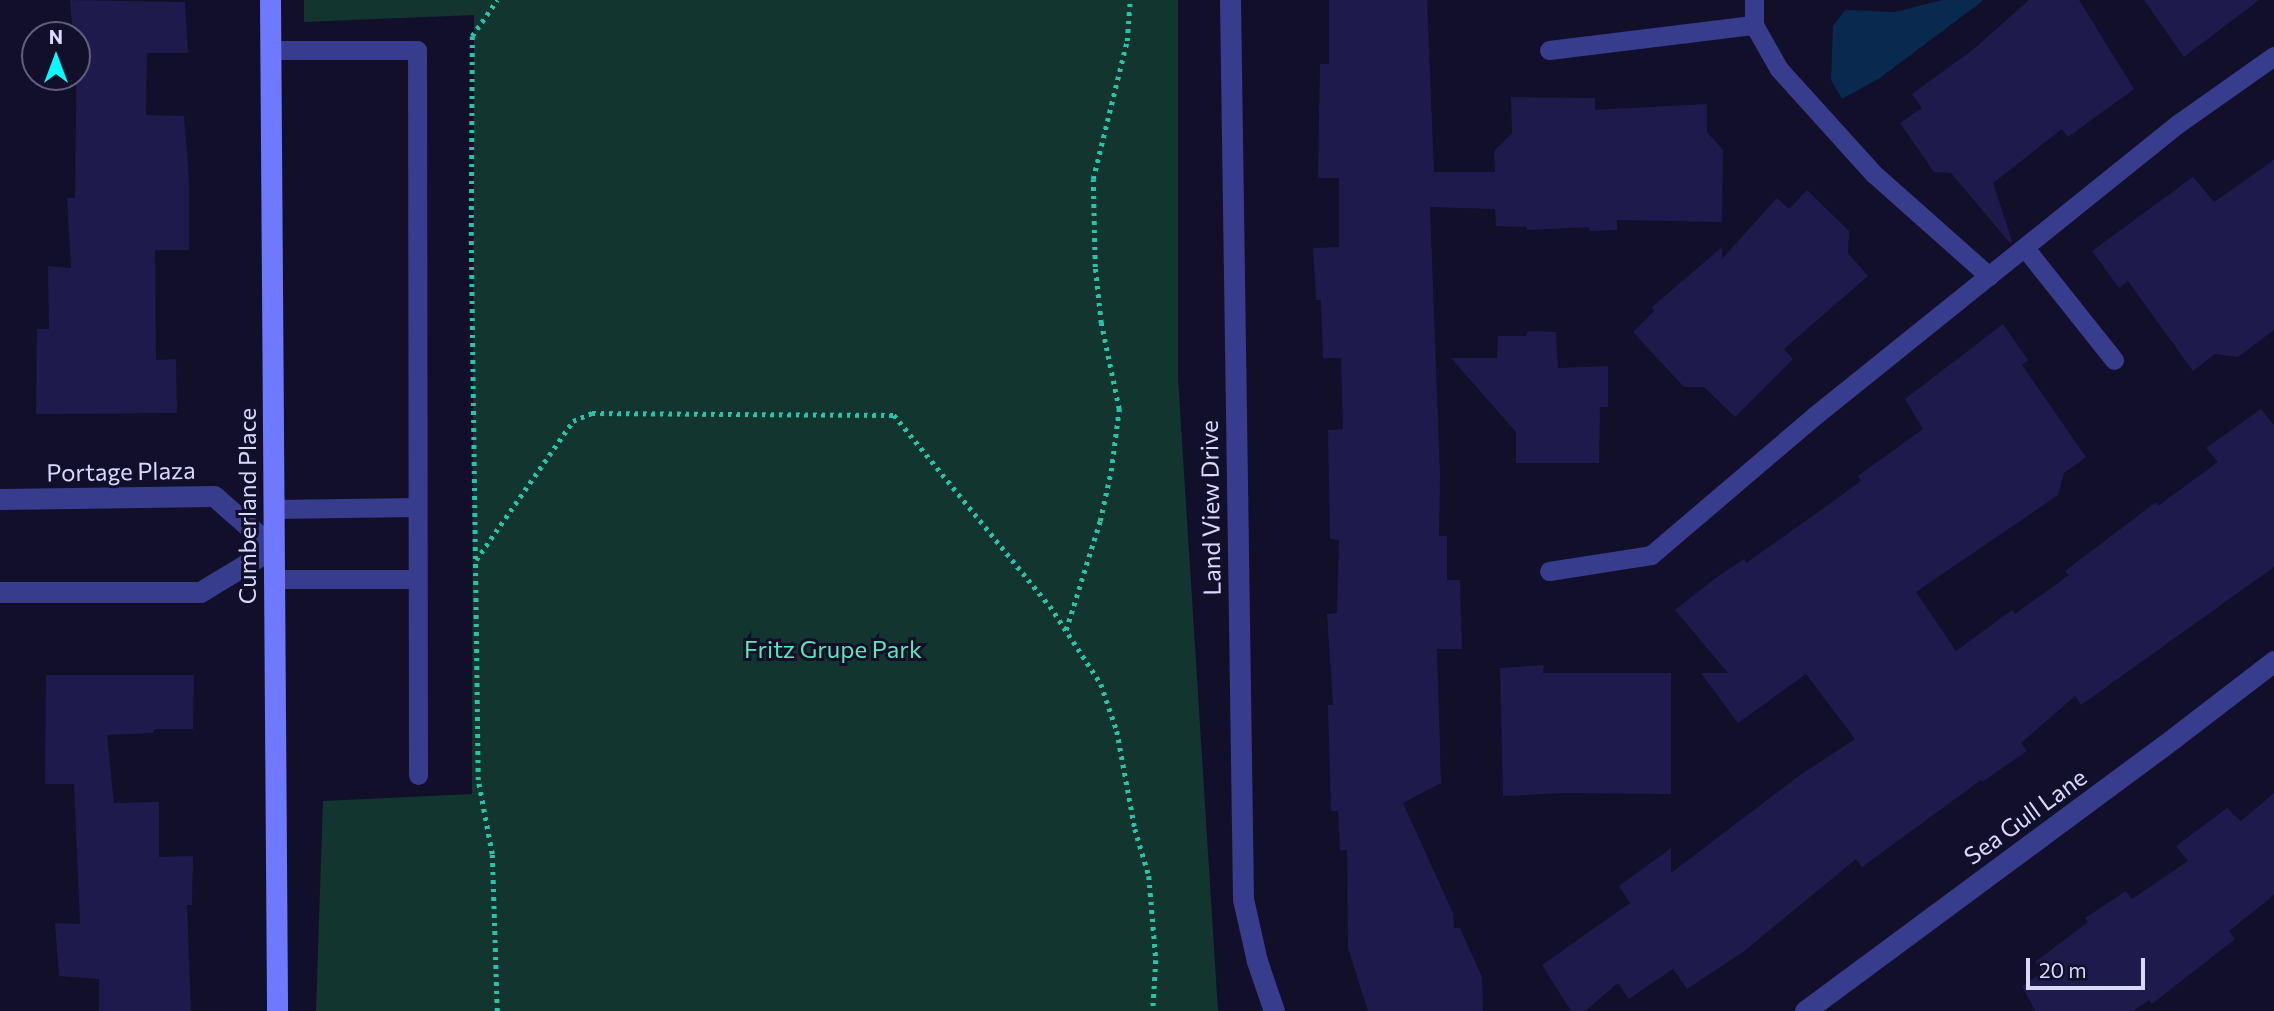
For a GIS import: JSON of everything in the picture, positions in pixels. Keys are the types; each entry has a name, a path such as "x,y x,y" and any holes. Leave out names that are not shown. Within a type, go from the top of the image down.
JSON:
{"street":[{"name":"Cumberland Place","path":"270,0 277,1011"},
{"name":"Land View Drive","path":"1230,0 1243,899 1257,961 1274,1011"},
{"name":"Portage Plaza","path":"0,499 214,496 273,548"},
{"path":"0,592 200,593 273,548"},
{"name":"Sea Gull Lane","path":"1805,1011 2274,661"}],"lane":[{"path":"1754,0 1754,25 1779,69 1874,174 1989,276"},
{"path":"1549,50 1754,25"},
{"path":"270,50 417,50 418,775"},
{"path":"1549,571 1651,555 1813,417 2179,123 2274,56"},
{"path":"2025,248 2114,360"},
{"path":"273,509 417,507"},
{"path":"273,579 417,579"}],"path":[{"path":"497,0 472,36 471,235 478,780 492,854 497,1011"},
{"path":"1066,631 1100,521 1111,471 1119,409 1101,323 1095,267 1093,179 1127,41 1130,0"},
{"path":"476,560 573,421 592,413 894,415 1050,606 1101,684 1117,731 1135,829 1149,876 1156,960 1153,1011"}],"green space":[{"name":"Fritz Grupe Park","path":"304,0 1178,0 1178,377 1218,1011 316,1011 323,801 472,794 474,15 304,22"}],"water":[{"path":"1942,0 1984,0 1880,78 1842,99 1831,80 1833,26 1845,10 1895,12"}],"building":[{"path":"70,0 185,2 188,53 147,53 146,115 184,116 189,179 189,250 155,250 156,360 176,359 177,413 36,414 37,329 49,329 48,266 71,268 67,198 75,198 76,91 91,91 91,21 72,21"},
{"path":"1329,0 1427,0 1434,172 1495,172 1494,151 1512,133 1511,97 1595,98 1595,110 1707,104 1707,132 1723,150 1722,222 1617,220 1617,230 1590,231 1588,227 1527,230 1526,227 1496,226 1495,209 1430,207 1440,475 1439,536 1447,536 1447,580 1460,580 1462,649 1437,649 1441,783 1403,803 1453,913 1454,928 1460,928 1482,977 1483,1011 1368,1011 1348,948 1347,850 1340,850 1338,811 1331,811 1328,705 1333,705 1327,614 1337,613 1339,540 1330,539 1328,430 1343,429 1341,358 1323,358 1321,300 1316,300 1313,248 1339,247 1339,178 1318,178 1320,64 1329,64"},
{"path":"2029,0 2079,0 2134,89 2068,137 2062,129 1993,183 2012,241 2010,243 1951,173 1934,172 1900,123 1922,108 1912,94 1975,48"},
{"path":"2144,0 2259,0 2184,57"},
{"path":"2274,160 2274,330 2238,357 2215,354 2193,371 2128,281 2119,288 2092,251 2193,177 2214,202"},
{"path":"1807,190 1849,231 1848,253 1868,276 1784,349 1793,359 1735,417 1704,387 1684,387 1633,332 1654,311 1652,307 1722,247 1722,259 1777,198 1789,209"},
{"path":"2003,324 2028,360 2022,365 2086,457 2064,473 2058,495 1916,592 1956,651 2012,610 2015,614 2069,575 2065,571 2156,502 2158,506 2218,462 2206,448 2261,409 2274,425 2274,567 2081,705 2075,696 2021,743 2027,751 1982,782 1981,780 1862,867 1856,859 1743,952 1687,989 1673,969 1629,999 1618,983 1585,1011 1571,1011 1542,965 1630,903 1619,886 1671,848 1671,873 1796,778 1855,739 1806,674 1738,723 1701,673 1728,673 1675,610 1713,580 1744,559 1746,563 1861,481 1858,476 1923,429 1905,399"},
{"path":"1528,331 1556,332 1558,368 1608,366 1608,407 1600,407 1599,463 1516,463 1516,432 1451,358 1497,358 1498,336 1526,336"},
{"path":"1544,665 1543,673 1671,673 1671,794 1563,793 1503,796 1500,668"},
{"path":"46,675 194,675 193,729 155,729 153,733 107,735 114,803 159,802 159,857 193,856 192,905 187,905 191,1011 99,1011 99,979 59,976 55,923 80,924 74,784 45,784"},
{"path":"2274,793 2274,895 2229,931 2235,939 2152,1004 2149,1000 2133,1011 2035,1011 2022,986 2043,972 2035,962 2088,922 2085,918 2126,891 2132,899 2188,861 2176,846 2227,808 2241,821"}]}
